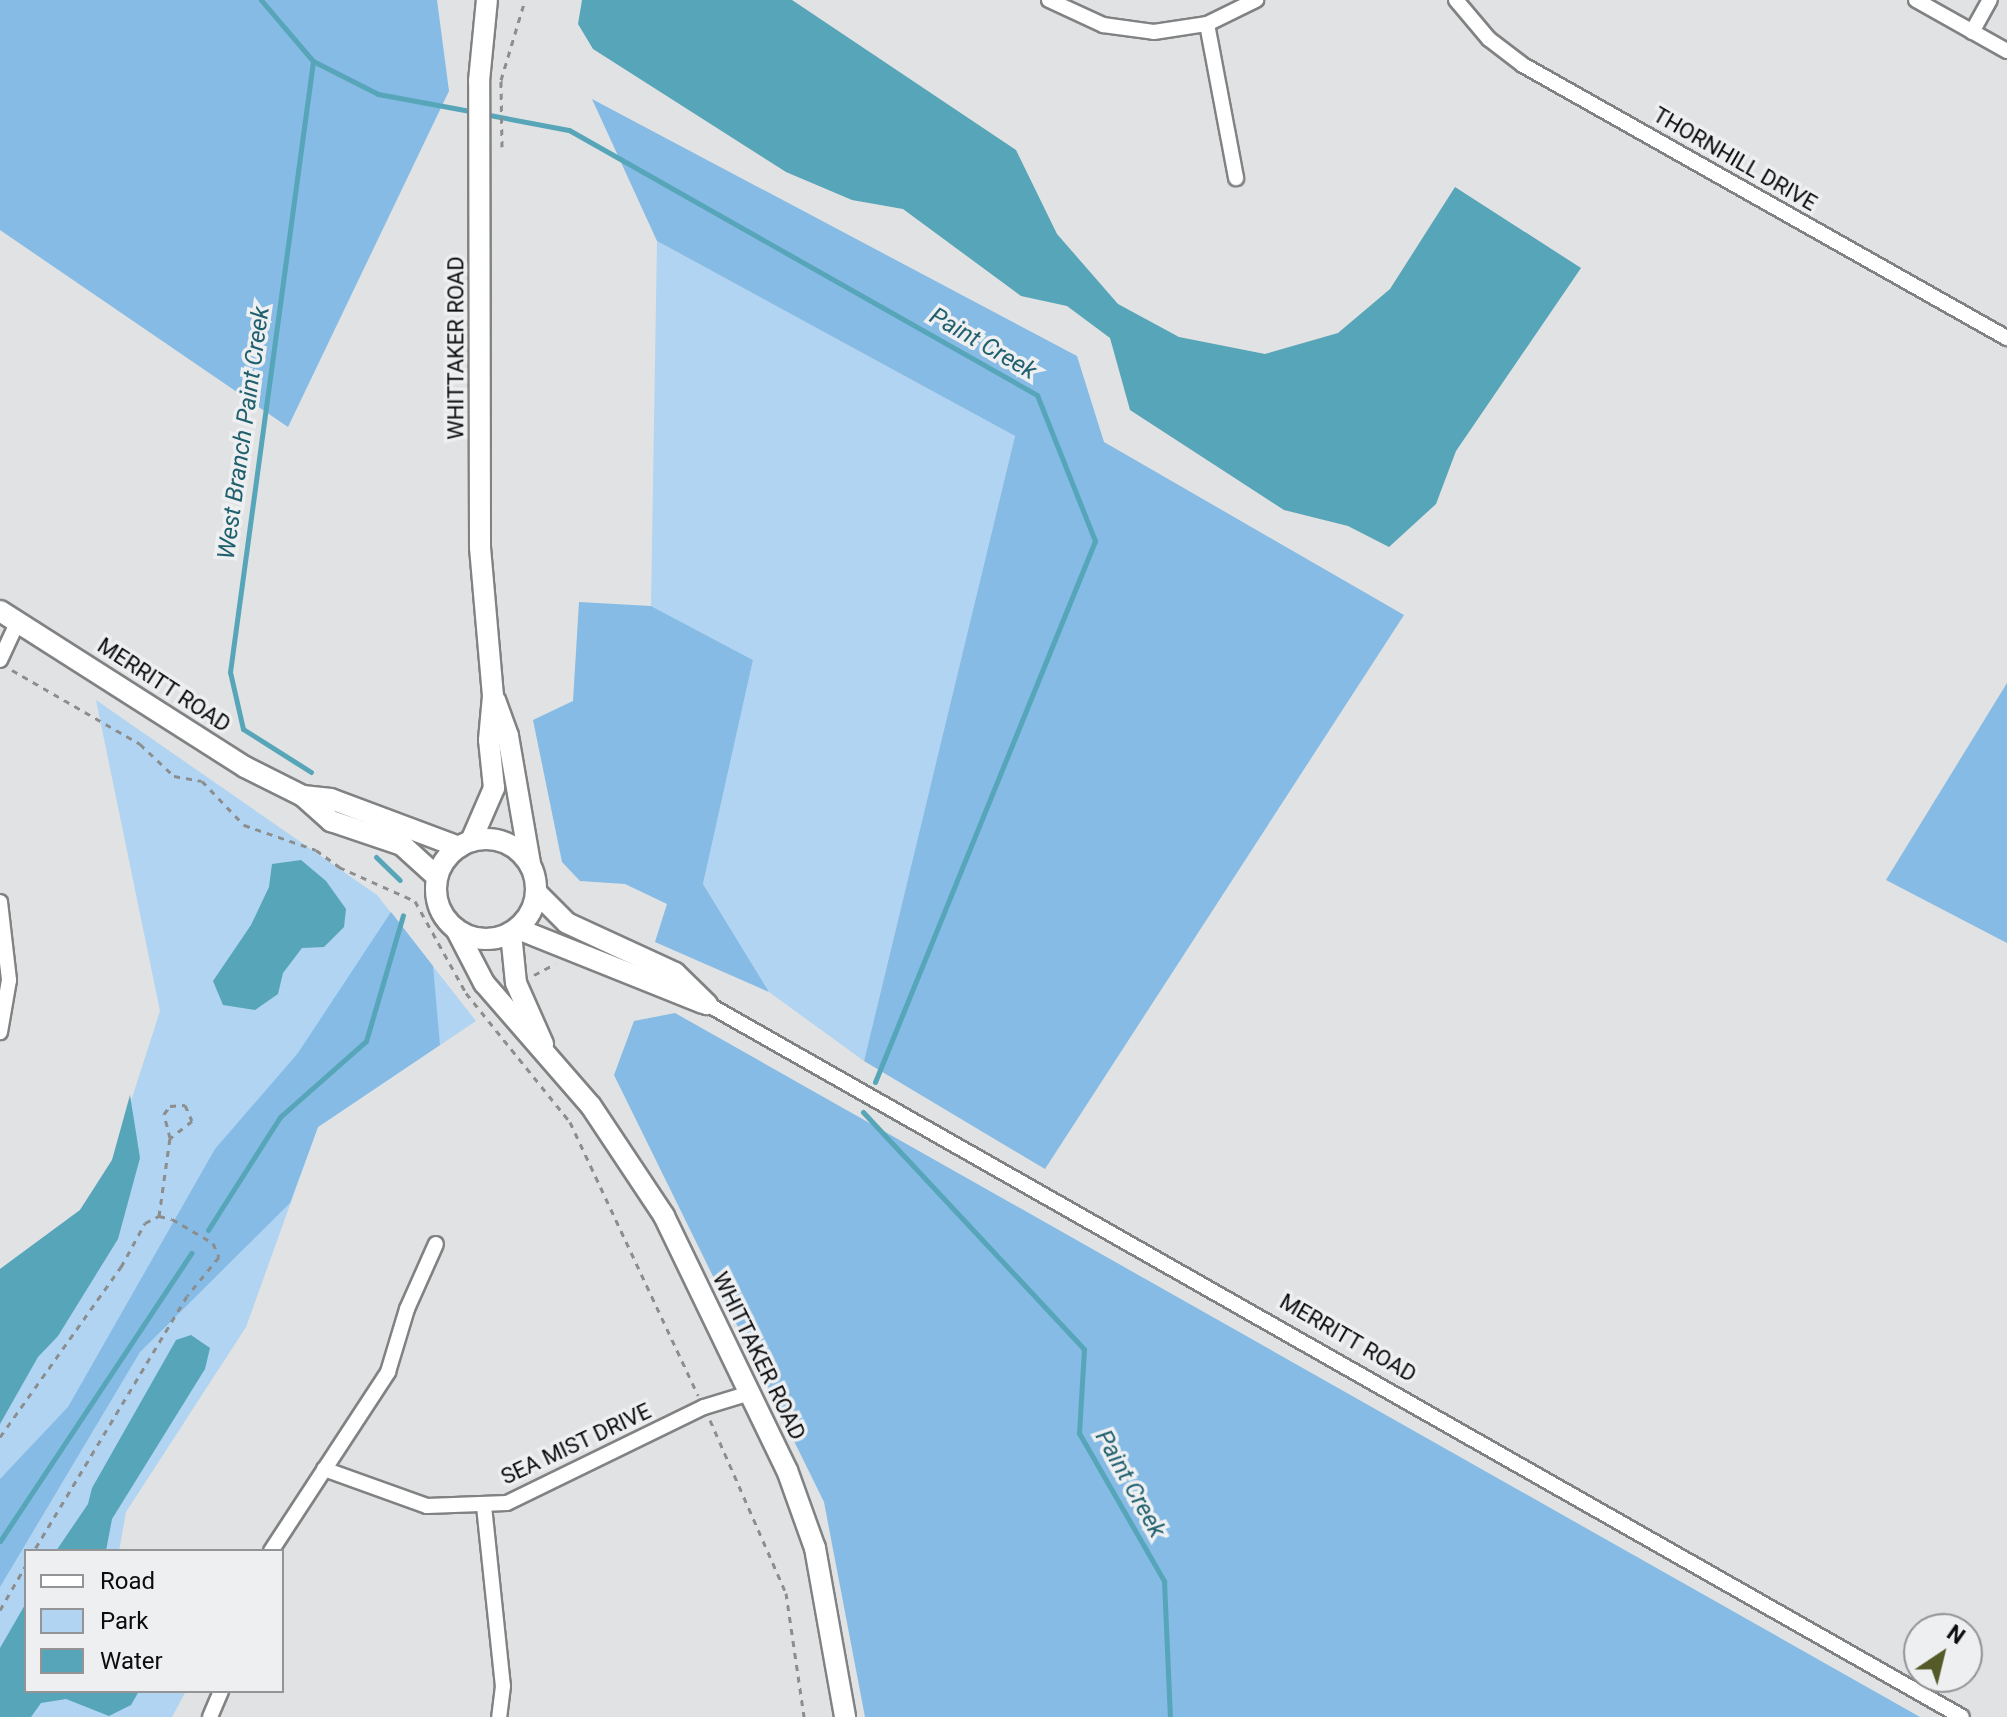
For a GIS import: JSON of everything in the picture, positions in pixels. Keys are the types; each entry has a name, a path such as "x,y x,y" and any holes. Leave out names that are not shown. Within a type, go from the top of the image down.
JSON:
{"main road":[{"name":"WHITTAKER ROAD","path":"465,844 494,788 489,740 493,696 480,547 479,81 487,0"},
{"name":"MERRITT ROAD","path":"0,611 245,767 303,796 331,821 402,845 437,877"},
{"name":"WHITTAKER ROAD","path":"493,696 508,736 530,864"},
{"name":"MERRITT ROAD","path":"303,796 331,799 465,844"},
{"path":"465,844 511,845 530,864 537,893 514,931 483,940 456,929 439,906 437,877 465,844"},
{"name":"MERRITT ROAD","path":"537,893 567,923 675,973 707,1004"},
{"name":"WHITTAKER ROAD","path":"456,929 494,995 591,1106 664,1216 750,1393 815,1548 845,1717"},
{"name":"WHITTAKER ROAD","path":"514,931 516,983 546,1051"},
{"name":"MERRITT ROAD","path":"514,931 707,1004"}],"street":[{"path":"1049,0 1080,17 1132,31 1207,24 1256,0"},
{"name":"THORNHILL DRIVE","path":"1456,0 1489,39 1523,65 2007,338"},
{"path":"1916,0 2007,51"},
{"path":"1972,32 1990,0"},
{"path":"1207,24 1236,178"},
{"path":"0,660 18,621"},
{"path":"0,902 9,980 0,1032"},
{"name":"MERRITT ROAD","path":"707,1004 1962,1717"},
{"path":"272,1549 388,1372 407,1309 436,1244"},
{"name":"SEA MIST DRIVE","path":"324,1469 427,1506 484,1506 551,1485 704,1407 750,1393"},
{"path":"484,1506 503,1686 499,1717"},
{"path":"210,1717 220,1693"}],"path":[{"path":"502,147 501,80 525,0"},
{"path":"0,660 140,744 174,776 202,781 244,825 316,850 339,867 415,901 466,993 570,1122 698,1395"},
{"path":"526,977 551,968 558,954"},
{"path":"0,1437 88,1317 140,1229 159,1216 170,1138 164,1114 170,1106 185,1105 192,1121 170,1138"},
{"path":"35,1549 187,1296 219,1257 213,1243 194,1229 159,1216"},
{"path":"710,1419 779,1569 804,1717"},
{"path":"0,1610 24,1568"}],"green space":[{"path":"657,241 1015,436 864,1061 769,992 703,884 753,660 651,606"},
{"path":"96,700 377,895 476,1021 318,1127 246,1327 126,1512 119,1549 24,1549 24,1693 185,1693 172,1717 0,1717 0,1269 80,1210 112,1160 160,1011"}],"shaded area":[{"path":"0,0 437,0 449,91 288,427 0,230"},
{"path":"592,99 1077,356 1104,442 1404,615 1045,1169 864,1061 1015,436 657,241"},
{"path":"579,602 651,606 753,660 703,884 769,992 655,942 667,904 625,884 580,881 562,862 533,720 573,701"},
{"path":"2007,683 2007,943 1886,880"},
{"path":"391,912 433,966 440,1045 318,1127 290,1203 140,1352 0,1587 0,1479 68,1407 215,1149 298,1053"},
{"path":"675,1013 1920,1717 865,1717 824,1502 614,1075 634,1021"}],"water":[{"path":"582,0 792,0 1016,150 1057,234 1118,304 1179,337 1265,354 1338,333 1390,289 1455,187 1581,268 1456,451 1436,504 1389,547 1348,526 1284,510 1130,410 1110,338 1067,306 1021,296 903,209 852,200 786,172 593,49 578,24"},
{"path":"301,860 326,881 346,909 344,927 324,947 302,948 283,973 278,994 255,1010 223,1005 213,981 251,925 269,887 272,864"},
{"path":"130,1095 140,1158 118,1239 58,1336 38,1357 0,1424 0,1269 80,1210 112,1160"},
{"path":"191,1335 210,1348 205,1369 112,1519 106,1549 57,1549 88,1504 92,1488 176,1340"},
{"path":"24,1606 24,1693 138,1693 131,1705 109,1716 66,1699 41,1703 31,1717 0,1717 0,1648"}],"waterway":[{"name":"Paint Creek","path":"261,0 313,61 378,94 475,112"},
{"name":"West Branch Paint Creek","path":"311,772 243,729 230,672 313,61"},
{"name":"Paint Creek","path":"484,114 569,130 1037,395 1095,541 875,1082"},
{"name":"West Branch Paint Creek","path":"376,857 400,880"},
{"name":"West Branch Paint Creek","path":"208,1230 280,1117 366,1041 403,915"},
{"name":"Paint Creek","path":"863,1112 1084,1349 1079,1433 1164,1581 1170,1717"},
{"name":"West Branch Paint Creek","path":"0,1541 191,1253"}]}
